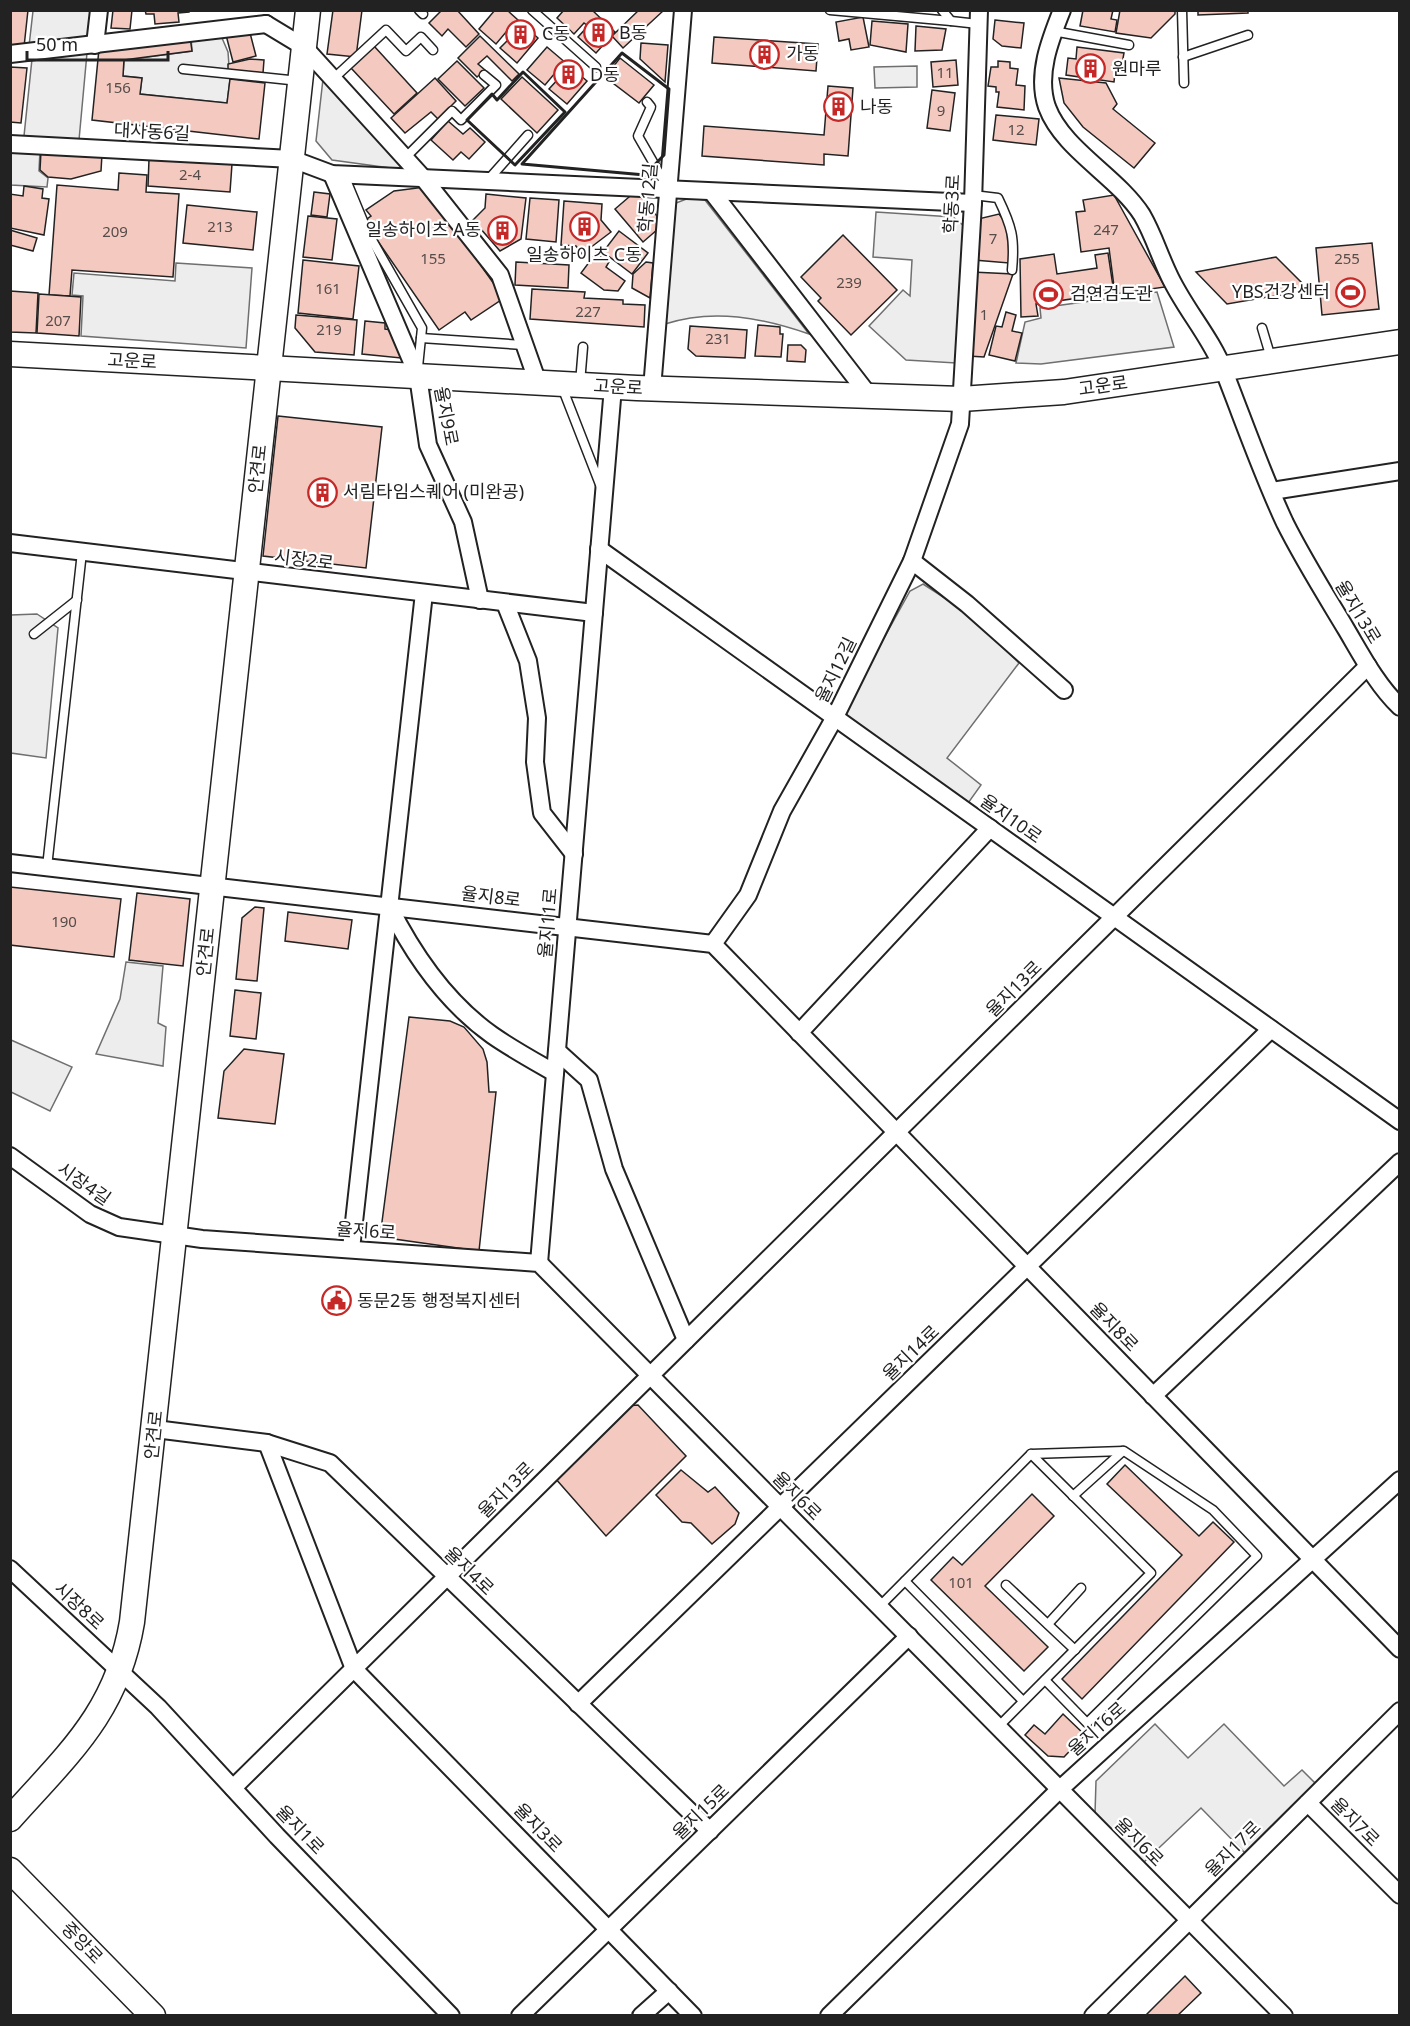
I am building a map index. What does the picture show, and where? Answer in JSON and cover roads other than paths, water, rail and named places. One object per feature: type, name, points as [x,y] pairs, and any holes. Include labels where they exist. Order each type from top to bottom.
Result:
[{"type":"street","points":[[94,45],[99,10]]},
{"type":"street","name":"안견로","points":[[10,1819],[90,1729],[108,1701],[121,1672],[134,1612],[308,10]]},
{"type":"street","points":[[1062,10],[1053,32],[1044,71],[1045,95],[1052,117],[1068,139],[1120,188],[1138,211],[1168,274],[1224,369],[1234,402],[1272,491],[1400,471]]},
{"type":"street","name":"학동12길","points":[[652,389],[679,14]]},
{"type":"street","points":[[10,54],[94,45],[266,17],[304,47],[424,178],[500,275],[522,345],[560,384]]},
{"type":"street","name":"학동3로","points":[[961,399],[973,199],[978,17]]},
{"type":"street","name":"대사동6길","points":[[10,144],[292,159],[338,175],[712,192],[973,199]]},
{"type":"street","name":"율지9로","points":[[338,175],[418,376],[428,446],[463,522],[480,600]]},
{"type":"street","points":[[712,192],[871,398]]},
{"type":"street","name":"고운로","points":[[10,354],[652,389],[871,398],[961,399],[1064,392],[1400,342]]},
{"type":"street","name":"율지11로","points":[[540,1263],[613,387]]},
{"type":"street","name":"율지12길","points":[[713,944],[748,895],[782,811],[835,717],[912,561],[951,456],[960,424],[961,399]]},
{"type":"street","name":"율지13로","points":[[1272,491],[1315,579],[1368,666],[1400,707]]},
{"type":"street","name":"시장2로","points":[[10,543],[594,613]]},
{"type":"street","name":"율지10로","points":[[599,549],[1400,1121]]},
{"type":"street","points":[[912,561],[967,604],[1064,690]]},
{"type":"street","points":[[351,1249],[424,593]]},
{"type":"street","points":[[505,603],[528,661],[537,718],[535,762],[542,813],[574,854]]},
{"type":"street","name":"율지13로","points":[[233,1788],[1368,666]]},
{"type":"street","points":[[800,1033],[990,828]]},
{"type":"street","name":"율지8로","points":[[10,863],[214,884],[713,944],[1400,1649]]},
{"type":"street","points":[[389,905],[406,939],[455,1003],[490,1034],[555,1073]]},
{"type":"street","name":"율지14로","points":[[578,1704],[1271,1029]]},
{"type":"street","points":[[557,1052],[589,1080],[614,1169],[687,1340]]},
{"type":"street","name":"시장4길","points":[[10,1156],[100,1220],[118,1227],[176,1236]]},
{"type":"street","points":[[1153,1396],[1400,1162]]},
{"type":"street","name":"율지6로","points":[[176,1236],[540,1263],[1284,2016]]},
{"type":"street","name":"율지4로","points":[[155,1429],[267,1443],[330,1463],[710,1831]]},
{"type":"street","points":[[267,1443],[354,1669]]},
{"type":"street","name":"율지16로","points":[[829,2016],[1060,1789],[1400,1480]]},
{"type":"street","name":"시장8로","points":[[10,1569],[121,1672]]},
{"type":"street","name":"율지15로","points":[[520,2016],[909,1636]]},
{"type":"street","name":"율지3로","points":[[354,1669],[693,2016]]},
{"type":"street","name":"율지1로","points":[[121,1672],[158,1707],[451,2016]]},
{"type":"street","name":"율지17로","points":[[1094,2016],[1400,1711]]},
{"type":"street","name":"율지7로","points":[[1308,1803],[1400,1895]]},
{"type":"street","name":"중앙로","points":[[10,1870],[153,2016]]},
{"type":"street","points":[[10,1896],[46,1906]]},
{"type":"street","points":[[641,2016],[669,1991]]},
{"type":"lane","points":[[532,10],[596,67]]},
{"type":"lane","points":[[830,10],[951,21],[978,17]]},
{"type":"lane","points":[[942,10],[951,21]]},
{"type":"lane","points":[[1182,10],[1184,83]]},
{"type":"lane","points":[[333,79],[386,30],[406,51],[421,37],[433,50]]},
{"type":"lane","points":[[1053,32],[1130,45]]},
{"type":"lane","points":[[1183,57],[1248,35]]},
{"type":"lane","points":[[183,69],[300,81]]},
{"type":"lane","points":[[405,158],[452,111],[461,120],[496,85],[484,75]]},
{"type":"lane","points":[[647,102],[651,107],[638,136],[668,189]]},
{"type":"lane","points":[[487,181],[528,135]]},
{"type":"lane","points":[[338,175],[422,328],[418,376]]},
{"type":"lane","points":[[973,199],[998,198],[1012,227],[1014,240],[1012,270]]},
{"type":"lane","points":[[1262,328],[1272,362]]},
{"type":"lane","points":[[421,338],[522,345]]},
{"type":"lane","points":[[583,347],[560,384],[604,495]]},
{"type":"lane","points":[[47,867],[82,552]]},
{"type":"lane","points":[[34,633],[76,600]]},
{"type":"lane","points":[[1073,1496],[1124,1451]]},
{"type":"lane","points":[[879,1607],[1030,1454],[1124,1451],[1214,1510],[1257,1556],[1087,1724],[1045,1680]]},
{"type":"lane","points":[[998,1727],[1151,1573],[1030,1454]]},
{"type":"lane","points":[[905,1581],[1023,1701]]},
{"type":"lane","points":[[1006,1585],[1075,1650]]},
{"type":"lane","points":[[1048,1624],[1081,1588]]},
{"type":"place","name":"B동","points":[[598,33]]},
{"type":"place","name":"C동","points":[[521,34]]},
{"type":"place","name":"가동","points":[[765,54]]},
{"type":"place","name":"원마루","points":[[1091,69]]},
{"type":"place","name":"D동","points":[[569,75]]},
{"type":"place","name":"나동","points":[[839,107]]},
{"type":"place","name":"일송하이츠 C동","points":[[584,226]]},
{"type":"place","name":"일송하이츠 A동","points":[[502,230]]},
{"type":"place","name":"YBS건강센터","points":[[1351,292]]},
{"type":"place","name":"검연검도관","points":[[1049,294]]},
{"type":"place","name":"서림타임스퀘어 (미완공)","points":[[322,492]]},
{"type":"place","name":"동문2동 행정복지센터","points":[[336,1301]]}]
